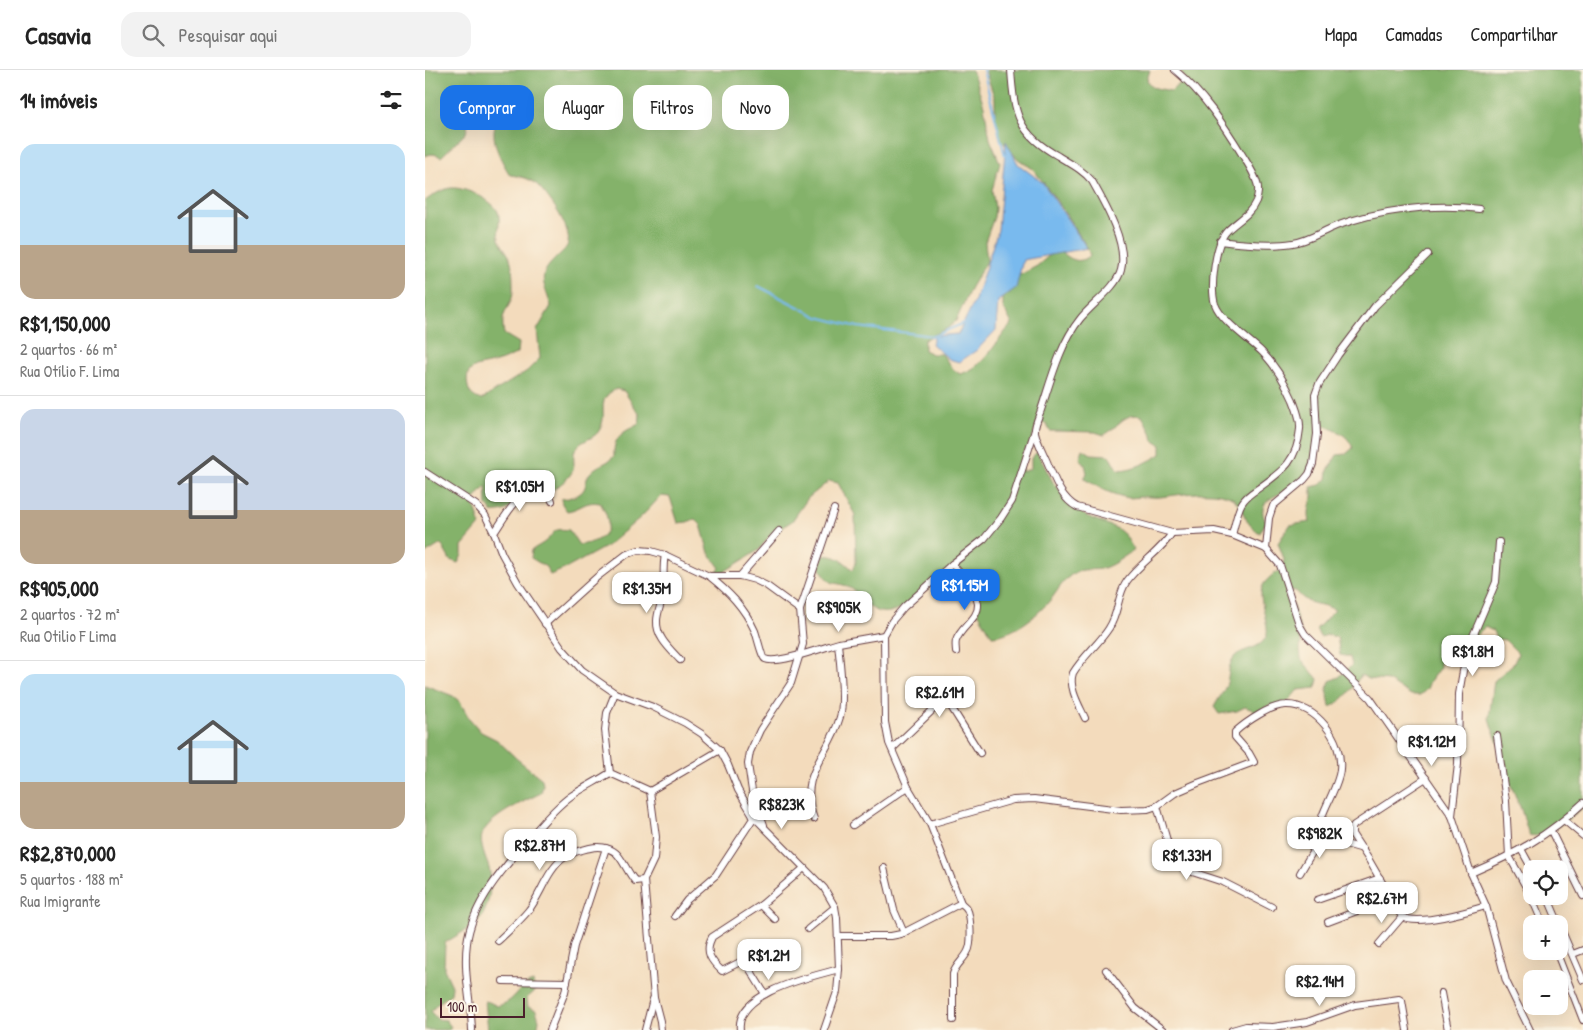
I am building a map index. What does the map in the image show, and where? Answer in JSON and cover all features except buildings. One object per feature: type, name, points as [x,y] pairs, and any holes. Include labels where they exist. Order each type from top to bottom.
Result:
[{"type":"street","points":[[953,1020],[953,974],[955,968],[969,949],[971,934],[969,914],[961,903],[930,824],[907,787],[891,749],[885,722],[884,635],[892,620],[904,607],[952,564],[984,539],[1012,501],[1053,375],[1068,337],[1079,320],[1116,281],[1121,272],[1123,260],[1118,235],[1092,182],[1077,167],[1041,146],[1029,135],[1020,121],[1012,90],[1011,70]]},
{"type":"street","points":[[1175,70],[1212,110],[1237,146],[1257,183],[1256,202],[1247,214],[1220,241],[1216,259],[1213,294],[1216,305],[1221,314],[1263,353],[1279,372],[1297,410],[1301,426],[1294,454],[1288,466],[1248,495],[1241,504],[1232,535]]},
{"type":"street","points":[[1220,241],[1263,244],[1293,243],[1335,227],[1373,216],[1433,206],[1479,209]]},
{"type":"street","points":[[1265,549],[1269,518],[1273,506],[1304,480],[1313,464],[1317,434],[1315,395],[1319,384],[1375,306],[1428,254]]},
{"type":"street","points":[[1035,430],[1055,480],[1064,497],[1070,503],[1100,514],[1172,533],[1214,531],[1232,535],[1265,549],[1280,565],[1299,624],[1305,634],[1364,690],[1452,816],[1471,873],[1486,906],[1506,981],[1530,1030]]},
{"type":"street","points":[[425,472],[476,505],[485,515],[506,561],[545,624],[562,648],[582,670],[615,693],[653,707],[685,723],[702,734],[720,750],[738,790],[754,817],[765,826],[824,888],[835,907],[839,969],[837,992],[824,1030]]},
{"type":"street","points":[[494,533],[513,504],[524,494],[539,488],[549,493],[552,501]]},
{"type":"street","points":[[765,826],[752,791],[748,764],[750,752],[760,730],[791,683],[803,644],[800,610],[834,509]]},
{"type":"street","points":[[740,576],[779,530]]},
{"type":"street","points":[[1085,718],[1073,690],[1071,679],[1073,673],[1109,628],[1114,619],[1119,596],[1126,582],[1141,564],[1167,541],[1172,533]]},
{"type":"street","points":[[1452,816],[1458,764],[1461,679],[1473,636],[1496,582],[1499,542]]},
{"type":"street","points":[[545,624],[597,577],[627,554],[639,550],[665,555],[709,576],[724,588],[748,615],[760,644],[763,658],[773,660],[800,655],[838,644],[884,635]]},
{"type":"street","points":[[665,555],[662,569],[663,596],[656,620],[658,632],[680,660]]},
{"type":"street","points":[[952,564],[965,579],[978,604],[973,617],[956,639],[956,652]]},
{"type":"street","points":[[709,576],[740,576],[755,580],[767,586],[800,610]]},
{"type":"street","points":[[814,819],[809,806],[810,783],[840,717],[841,682],[838,644]]},
{"type":"street","points":[[610,773],[605,730],[607,713],[615,693]]},
{"type":"street","points":[[891,749],[940,703],[946,701],[980,753]]},
{"type":"street","points":[[930,824],[1013,800],[1034,799],[1121,810],[1148,809],[1157,806],[1183,790],[1254,762],[1235,737],[1235,732],[1256,717],[1275,707],[1286,705],[1309,711],[1329,731],[1339,749],[1341,769],[1335,790],[1320,821],[1319,828],[1323,834],[1335,841],[1363,849]]},
{"type":"street","points":[[1497,736],[1506,801],[1509,856],[1539,915]]},
{"type":"street","points":[[650,791],[720,750]]},
{"type":"street","points":[[610,773],[650,791]]},
{"type":"street","points":[[472,1030],[465,959],[467,940],[486,894],[509,861],[543,823],[570,797],[610,773]]},
{"type":"street","points":[[1427,778],[1354,825],[1351,830],[1401,917],[1406,920],[1454,916],[1486,906]]},
{"type":"street","points":[[853,825],[907,787]]},
{"type":"street","points":[[650,791],[656,838],[655,859],[644,880],[653,998],[661,1030]]},
{"type":"street","points":[[1471,873],[1509,856],[1551,831],[1565,821],[1583,803]]},
{"type":"street","points":[[1157,806],[1171,854],[1176,863],[1186,870],[1223,882],[1271,907]]},
{"type":"street","points":[[675,916],[687,900],[716,875],[754,817]]},
{"type":"street","points":[[1565,821],[1583,836]]},
{"type":"street","points":[[1551,831],[1583,896]]},
{"type":"street","points":[[1299,874],[1323,834]]},
{"type":"street","points":[[498,941],[529,911],[555,868],[565,857],[594,847],[606,848],[617,854],[635,881],[644,880]]},
{"type":"street","points":[[550,1030],[565,992],[573,946],[606,848]]},
{"type":"street","points":[[1521,849],[1527,860]]},
{"type":"street","points":[[765,994],[744,960],[722,971],[710,960],[709,944],[712,937],[761,905],[804,868]]},
{"type":"street","points":[[884,868],[893,910],[904,933]]},
{"type":"street","points":[[1317,900],[1380,878]]},
{"type":"street","points":[[1328,922],[1391,898]]},
{"type":"street","points":[[838,936],[891,936],[904,933],[961,903]]},
{"type":"street","points":[[761,905],[775,919]]},
{"type":"street","points":[[1551,905],[1583,980]]},
{"type":"street","points":[[808,928],[835,907]]},
{"type":"street","points":[[1379,944],[1401,917]]},
{"type":"street","points":[[1573,954],[1583,950]]},
{"type":"street","points":[[1560,960],[1583,1020]]},
{"type":"street","points":[[741,1030],[740,1024],[743,1013],[750,1004],[765,994],[839,969]]},
{"type":"street","points":[[1105,970],[1135,1008],[1163,1030]]},
{"type":"street","points":[[503,981],[567,982]]},
{"type":"street","points":[[1441,993],[1448,1030]]},
{"type":"street","points":[[645,1030],[653,998]]},
{"type":"street","points":[[1231,1030],[1246,1026],[1273,1027],[1307,1022],[1355,1005],[1395,1000],[1402,1001],[1407,1030]]},
{"type":"green space","points":[[425,70],[972,70],[984,106],[990,139],[1000,163],[992,190],[995,208],[994,217],[985,242],[987,261],[971,287],[956,321],[948,328],[924,340],[924,350],[932,354],[942,354],[953,369],[960,374],[977,366],[1012,324],[1003,307],[1003,298],[1011,292],[1018,276],[1037,266],[1059,250],[1074,260],[1085,259],[1090,256],[1087,247],[1044,183],[1033,169],[1018,159],[1000,139],[995,117],[995,99],[985,70],[1150,70],[1147,80],[1152,87],[1171,91],[1185,79],[1180,70],[1583,70],[1583,808],[1550,831],[1536,836],[1529,835],[1489,718],[1494,681],[1514,663],[1518,653],[1505,640],[1496,639],[1493,631],[1485,627],[1457,661],[1443,650],[1440,658],[1440,667],[1427,689],[1420,695],[1411,695],[1388,681],[1369,679],[1361,675],[1344,698],[1330,707],[1327,689],[1330,681],[1339,677],[1352,665],[1350,657],[1340,655],[1337,637],[1328,635],[1320,637],[1316,629],[1335,610],[1310,602],[1296,591],[1288,590],[1301,632],[1301,659],[1318,679],[1316,688],[1298,690],[1283,705],[1269,705],[1256,714],[1253,710],[1245,707],[1237,711],[1219,714],[1214,707],[1226,686],[1234,657],[1260,644],[1266,637],[1267,627],[1261,590],[1267,580],[1283,568],[1284,559],[1278,543],[1290,525],[1310,522],[1311,487],[1320,485],[1327,479],[1328,470],[1337,455],[1346,454],[1353,448],[1345,436],[1325,426],[1318,432],[1309,476],[1266,502],[1263,516],[1266,522],[1260,533],[1246,519],[1236,501],[1225,495],[1196,493],[1129,498],[1107,492],[1084,479],[1087,473],[1085,465],[1080,458],[1083,449],[1091,454],[1109,455],[1119,470],[1141,465],[1161,454],[1161,445],[1153,440],[1151,432],[1142,416],[1136,415],[1126,418],[1104,435],[1095,432],[1050,431],[1046,423],[1037,423],[1032,439],[1023,454],[1021,466],[1023,472],[1031,468],[1031,458],[1037,452],[1054,484],[1084,515],[1118,529],[1125,535],[1134,550],[1104,568],[1084,570],[1071,575],[1033,617],[1017,628],[1000,635],[992,636],[978,612],[977,602],[968,587],[954,576],[945,575],[903,607],[884,612],[872,608],[852,589],[829,581],[818,563],[823,556],[839,559],[853,570],[856,562],[855,515],[838,483],[829,481],[808,498],[792,521],[770,535],[759,550],[722,573],[717,572],[720,568],[709,553],[701,525],[695,519],[678,523],[670,497],[661,496],[642,516],[607,546],[550,575],[546,567],[531,558],[532,550],[555,531],[560,529],[569,530],[579,545],[596,540],[606,532],[608,526],[607,519],[600,503],[590,503],[567,511],[561,499],[581,493],[591,472],[614,456],[617,439],[639,424],[640,415],[624,391],[616,389],[605,398],[602,423],[598,432],[576,448],[573,470],[565,480],[547,494],[529,490],[513,506],[498,512],[492,512],[487,505],[486,486],[474,500],[480,525],[462,546],[462,555],[458,563],[450,560],[441,544],[425,554],[425,201],[445,189],[458,188],[485,199],[498,212],[499,239],[510,259],[513,277],[512,297],[503,319],[504,334],[519,343],[518,353],[474,368],[468,374],[467,380],[470,392],[474,397],[481,400],[527,371],[540,358],[537,330],[551,306],[544,283],[544,273],[566,248],[568,237],[562,220],[552,202],[540,188],[529,180],[510,175],[499,154],[494,137],[495,130],[534,130],[534,85],[440,85],[440,130],[467,130],[466,133],[441,157],[433,154],[425,156]]},
{"type":"green space","points":[[425,685],[453,696],[460,702],[469,718],[481,732],[497,740],[542,779],[543,785],[541,793],[499,816],[491,822],[482,835],[482,847],[491,879],[487,906],[479,920],[445,943],[444,969],[452,986],[451,994],[436,1005],[431,1012],[437,1019],[446,1020],[451,1027],[448,1030],[425,1030]]},
{"type":"green space","points":[[533,982],[535,991],[527,998],[528,1007],[536,1010],[539,1020],[537,1030],[488,1030],[485,1001],[497,1006],[504,1004],[513,998],[523,987]]},
{"type":"water","points":[[1006,141],[1018,164],[1043,183],[1087,248],[1023,260],[1016,288],[998,301],[996,330],[977,350],[959,362],[949,359],[932,344],[934,336],[958,334],[975,300],[998,230]]},
{"type":"waterway","points":[[983,70],[1005,156]]},
{"type":"waterway","points":[[758,286],[818,317],[858,327],[934,336],[964,323]]}]
